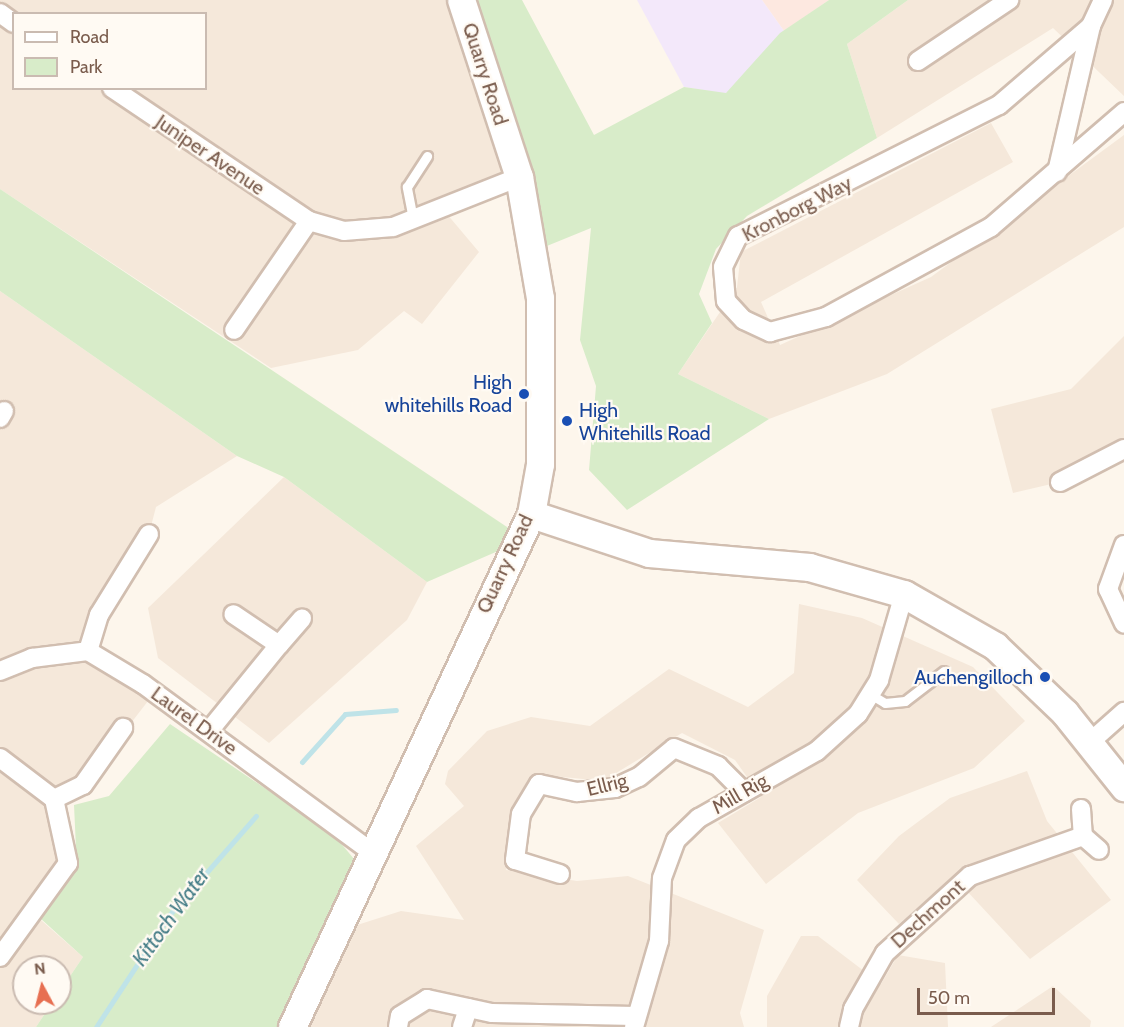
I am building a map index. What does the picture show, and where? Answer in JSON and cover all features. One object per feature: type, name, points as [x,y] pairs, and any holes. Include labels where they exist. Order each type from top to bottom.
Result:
[{"type":"street","name":"Quarry Road","points":[[292,1027],[370,850],[531,514],[540,464],[542,367],[540,298],[519,177],[461,0]]},
{"type":"street","points":[[918,61],[1009,0]]},
{"type":"street","name":"Kronborg Way","points":[[1103,0],[1091,26],[999,105],[738,236],[723,267],[726,302],[762,330],[795,330],[926,266],[991,227],[1124,112]]},
{"type":"street","points":[[1057,172],[1091,26]]},
{"type":"street","name":"Juniper Avenue","points":[[115,90],[309,221],[344,231],[393,227],[519,177]]},
{"type":"street","points":[[234,330],[309,221]]},
{"type":"street","points":[[1060,482],[1124,449]]},
{"type":"street","points":[[531,514],[649,553],[809,567],[904,594],[995,646],[1089,743],[1124,787]]},
{"type":"street","points":[[0,671],[32,658],[88,651],[99,615],[149,534]]},
{"type":"street","points":[[1124,545],[1108,589],[1124,623]]},
{"type":"street","name":"Mill Rig","points":[[634,1022],[658,941],[662,878],[676,840],[699,818],[817,751],[858,714],[870,694],[904,594]]},
{"type":"street","points":[[233,614],[279,645]]},
{"type":"street","points":[[209,730],[302,619]]},
{"type":"street","name":"Laurel Drive","points":[[88,651],[209,730],[370,850]]},
{"type":"street","points":[[1089,743],[1124,712]]},
{"type":"street","points":[[54,799],[83,784],[123,728]]},
{"type":"street","name":"Ellrig","points":[[560,874],[515,860],[521,814],[539,784],[577,792],[615,788],[639,777],[674,748],[718,766],[744,792]]},
{"type":"street","points":[[0,758],[54,799],[68,863],[0,957]]},
{"type":"street","points":[[1081,810],[1083,836],[1099,850]]},
{"type":"street","name":"Dechmont","points":[[849,1027],[853,1009],[885,953],[970,876],[1083,836]]},
{"type":"street","points":[[398,1027],[400,1016],[427,999],[468,1008],[634,1022]]},
{"type":"street","points":[[462,1027],[468,1008]]},
{"type":"lane","points":[[413,219],[407,187],[427,156]]},
{"type":"lane","points":[[870,694],[885,703],[905,701],[944,671]]},
{"type":"shaded area","points":[[0,0],[461,0],[519,177],[441,207],[479,252],[422,324],[404,311],[358,350],[271,368],[0,189]]},
{"type":"shaded area","points":[[637,0],[762,0],[784,31],[726,94],[684,87]]},
{"type":"shaded area","points":[[762,0],[829,0],[784,31]]},
{"type":"shaded area","points":[[908,0],[1124,0],[1124,96],[1053,28],[877,138],[847,44]]},
{"type":"shaded area","points":[[991,123],[1013,162],[761,302],[780,345],[931,277],[1124,135],[1124,227],[887,374],[769,419],[678,374],[737,287],[741,252]]},
{"type":"shaded area","points":[[0,291],[237,456],[156,507],[149,534],[88,651],[155,692],[83,785],[54,799],[68,863],[34,914],[83,957],[72,973],[72,955],[12,955],[12,1015],[44,1015],[36,1027],[0,1027]]},
{"type":"shaded area","points":[[1124,336],[1124,449],[1060,482],[1013,493],[991,409],[1071,389]]},
{"type":"shaded area","points":[[284,477],[427,582],[407,620],[269,743],[158,658],[148,608]]},
{"type":"shaded area","points":[[799,604],[862,618],[973,667],[1025,721],[974,768],[858,813],[766,884],[718,823],[761,797],[735,760],[682,733],[603,781],[533,774],[506,870],[577,881],[628,876],[764,930],[740,1013],[744,1027],[310,1027],[354,926],[401,911],[464,920],[416,846],[464,806],[445,784],[448,771],[487,731],[531,717],[590,726],[669,669],[748,707],[794,673]]},
{"type":"shaded area","points":[[1027,771],[1047,821],[1111,900],[1030,959],[953,876],[899,924],[857,880],[899,836],[950,798]]},
{"type":"shaded area","points":[[801,936],[818,936],[881,984],[898,955],[945,963],[948,1027],[767,1027],[767,996]]},
{"type":"shaded area","points":[[1053,986],[1091,1021],[1090,1027],[991,1027]]},
{"type":"green space","points":[[475,0],[522,0],[594,135],[684,87],[726,93],[780,33],[829,0],[908,0],[847,44],[877,138],[747,216],[716,249],[699,294],[712,323],[678,374],[769,419],[627,510],[589,470],[596,386],[580,340],[591,228],[542,248],[528,160]]},
{"type":"green space","points":[[0,189],[519,535],[498,551],[427,582],[284,477],[237,456],[0,291]]},
{"type":"green space","points":[[170,724],[334,835],[354,859],[350,875],[280,1027],[36,1027],[44,1015],[72,1015],[72,973],[83,957],[40,918],[77,870],[74,805],[109,796]]},
{"type":"waterway","name":"Kittoch Water","points":[[302,762],[345,714],[396,710]]},
{"type":"waterway","name":"Kittoch Water","points":[[96,1027],[171,913],[256,816]]},
{"type":"place","name":"High whitehills Road","points":[[524,394]]},
{"type":"place","name":"High Whitehills Road","points":[[567,421]]},
{"type":"place","name":"Auchengilloch","points":[[1045,677]]}]
